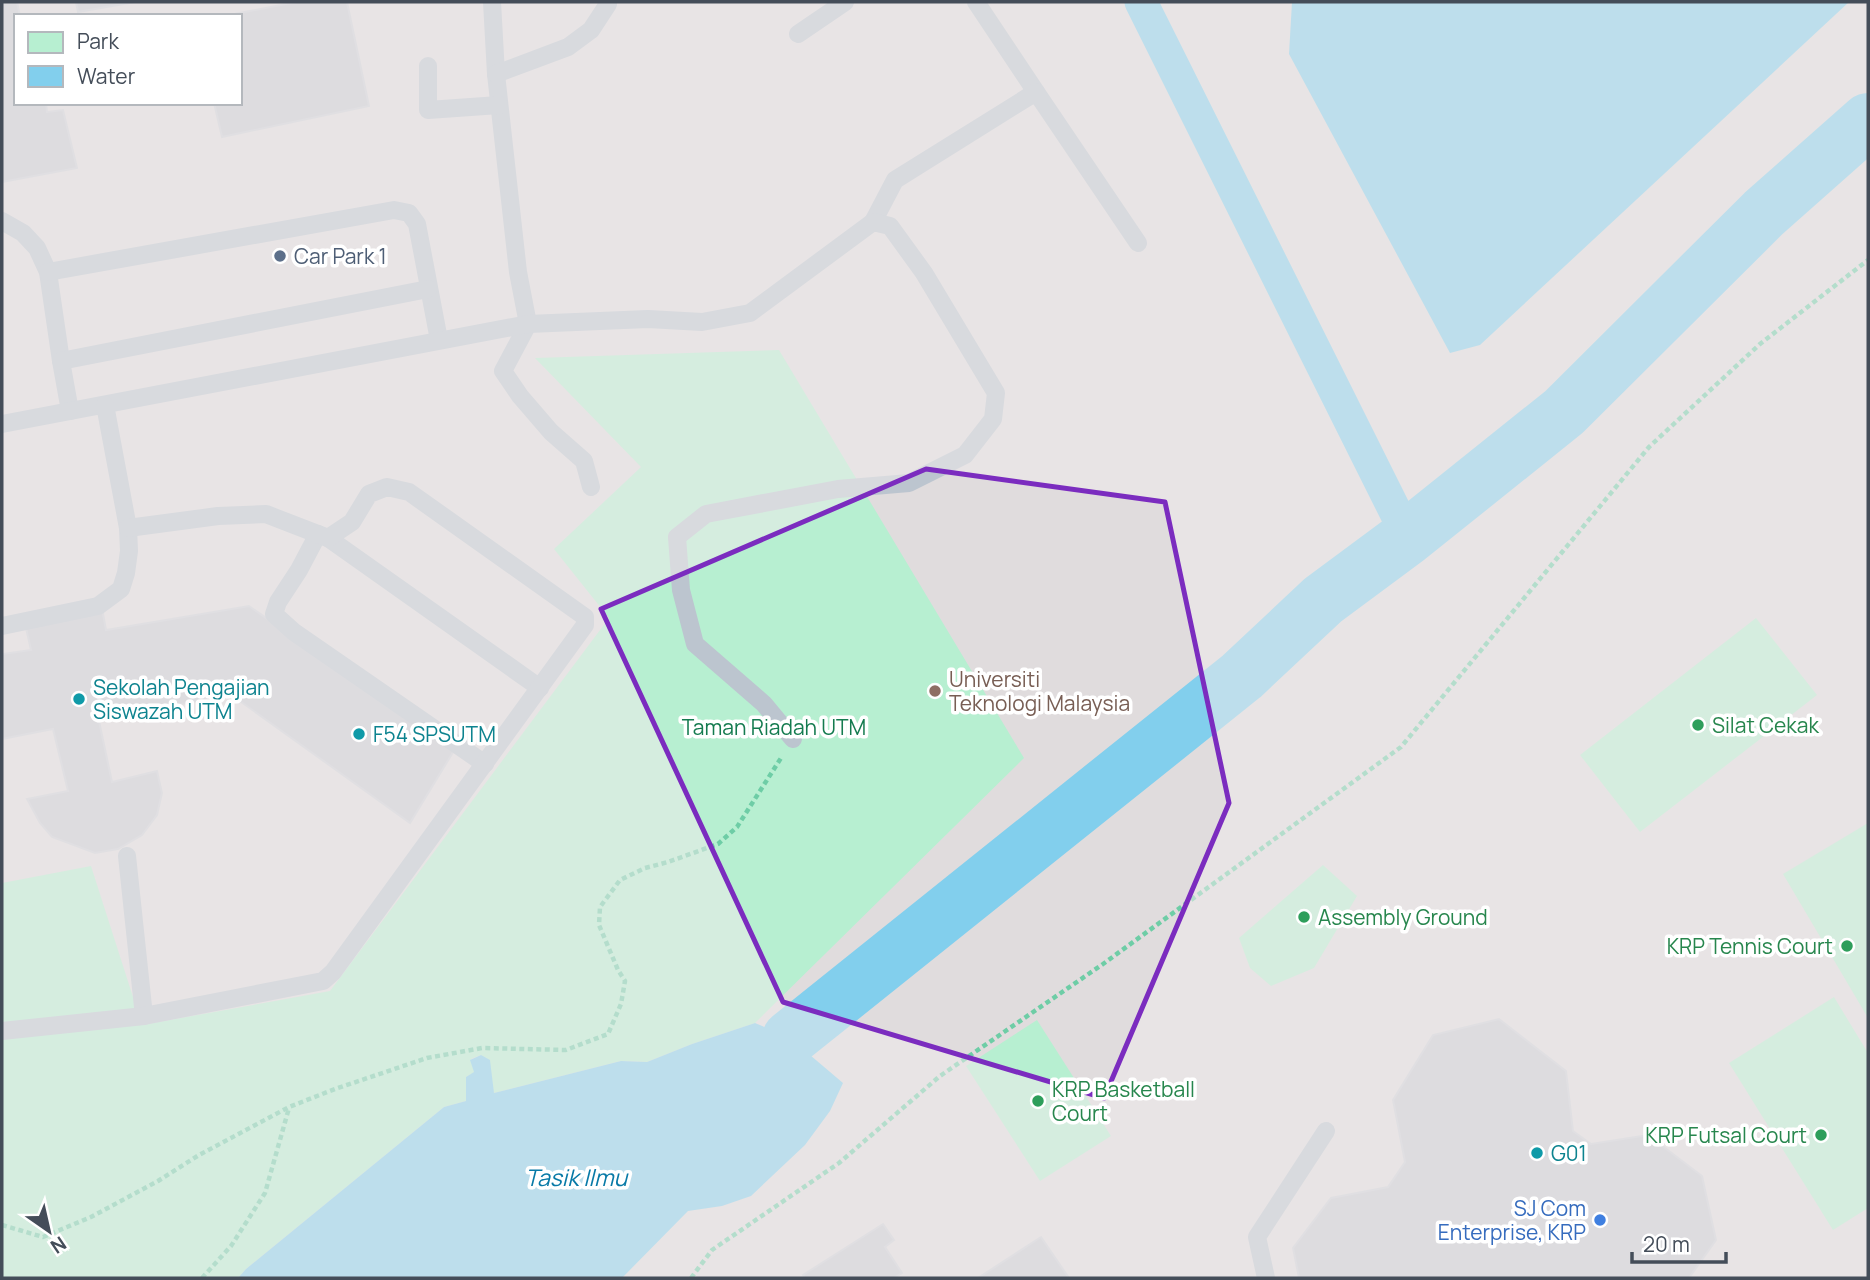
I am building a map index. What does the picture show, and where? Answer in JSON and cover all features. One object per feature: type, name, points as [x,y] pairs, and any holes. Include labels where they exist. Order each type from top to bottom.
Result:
[{"type":"lane","points":[[492,2],[499,105],[528,324],[503,371],[551,432],[584,461],[591,487]]},
{"type":"lane","points":[[496,74],[568,47],[591,30],[607,2]]},
{"type":"lane","points":[[798,34],[845,2]]},
{"type":"lane","points":[[976,2],[1138,243]]},
{"type":"lane","points":[[428,66],[428,110],[499,105]]},
{"type":"lane","points":[[2,424],[528,324],[648,319],[702,322],[750,313],[873,222],[895,180],[1036,92]]},
{"type":"lane","points":[[48,272],[394,210],[409,213],[417,224],[439,340]]},
{"type":"lane","points":[[2,222],[23,233],[37,248],[48,272],[70,411]]},
{"type":"lane","points":[[793,739],[764,704],[695,644],[681,590],[677,537],[706,514],[838,489],[909,483],[965,455],[993,419],[996,393],[924,273],[890,226],[873,222]]},
{"type":"lane","points":[[61,361],[428,289]]},
{"type":"lane","points":[[2,626],[98,606],[121,589],[127,573],[128,528],[105,405]]},
{"type":"lane","points":[[2,1031],[144,1016],[323,981],[333,972],[485,764],[585,625],[584,617],[409,492],[387,487],[369,494],[352,522],[323,536],[278,602],[274,614],[294,632],[485,764]]},
{"type":"lane","points":[[128,528],[218,516],[266,514],[323,536],[540,688]]},
{"type":"lane","points":[[127,856],[144,1016]]},
{"type":"lane","points":[[1266,1278],[1257,1237],[1326,1130]]},
{"type":"path","points":[[691,1278],[712,1250],[839,1163],[940,1076],[1103,964],[1402,747],[1648,447],[1760,344],[1868,260]]},
{"type":"path","points":[[2,1225],[43,1237],[91,1217],[158,1181],[198,1155],[289,1107],[427,1058],[482,1048],[566,1050],[608,1034],[621,1004],[625,981],[599,925],[600,907],[621,880],[645,868],[718,844],[737,827],[793,739]]},
{"type":"path","points":[[202,1278],[231,1246],[265,1193],[289,1107]]},
{"type":"highlighted area","points":[[926,469],[1165,502],[1229,803],[1104,1098],[783,1002],[601,609]]},
{"type":"shaded area","name":"Universiti Teknologi Malaysia","points":[[2,2],[1868,2],[1868,1278],[2,1278]]},
{"type":"green space","name":"Taman Riadah UTM","points":[[779,350],[1024,758],[755,1023],[647,1062],[621,1061],[494,1093],[481,1055],[471,1059],[475,1072],[466,1077],[466,1101],[444,1107],[238,1278],[2,1278],[2,883],[91,866],[142,1025],[330,991],[609,618],[554,549],[641,467],[535,358]]},
{"type":"green space","name":"Silat Cekak","points":[[1756,618],[1817,695],[1640,832],[1580,755]]},
{"type":"green space","name":"KRP Tennis Court","points":[[1868,823],[1868,1018],[1783,874]]},
{"type":"green space","name":"Assembly Ground","points":[[1323,865],[1357,896],[1314,968],[1271,986],[1250,968],[1239,938]]},
{"type":"green space","name":"KRP Futsal Court","points":[[1834,997],[1868,1053],[1868,1208],[1833,1230],[1729,1063]]},
{"type":"green space","name":"KRP Basketball Court","points":[[1037,1020],[1111,1136],[1040,1181],[966,1066]]},
{"type":"water","points":[[1292,2],[1849,2],[1480,345],[1450,353],[1289,54]]},
{"type":"water","name":"Tasik Ilmu","points":[[755,1023],[790,1038],[843,1083],[830,1111],[805,1145],[751,1196],[722,1206],[688,1211],[622,1278],[238,1278],[444,1107],[466,1101],[466,1077],[474,1072],[470,1060],[481,1055],[490,1060],[494,1093],[621,1061],[647,1062]]},
{"type":"building","points":[[2,2],[17,2],[20,14],[14,14],[14,105],[46,105],[47,112],[63,110],[77,168],[2,182]]},
{"type":"building","points":[[76,2],[135,2],[78,12]]},
{"type":"building","points":[[296,2],[347,2],[369,106],[222,137],[214,105],[242,105],[242,14],[234,14]]},
{"type":"building","name":"F54 SPSUTM","points":[[249,606],[455,749],[410,823],[230,694],[99,721],[112,782],[157,771],[162,793],[157,815],[142,835],[118,849],[95,853],[52,837],[40,823],[27,799],[68,791],[53,729],[2,739],[2,654],[31,650],[26,628],[102,608],[106,630]]},
{"type":"building","name":"G01","points":[[1499,1019],[1566,1071],[1573,1131],[1591,1144],[1648,1135],[1702,1176],[1716,1240],[1689,1278],[1299,1278],[1293,1248],[1331,1198],[1388,1187],[1405,1162],[1393,1100],[1433,1035]]},
{"type":"building","points":[[883,1224],[894,1240],[885,1247],[902,1273],[894,1278],[805,1278],[803,1275]]},
{"type":"building","points":[[1041,1237],[1069,1278],[978,1278]]},
{"type":"waterway","points":[[1141,2],[1408,537]]},
{"type":"waterway","points":[[790,1038],[1242,676],[1323,600],[1408,537],[1564,412],[1764,213],[1868,121]]},
{"type":"place","name":"Car Park 1","points":[[280,256]]},
{"type":"place","name":"Universiti Teknologi Malaysia","points":[[935,691]]},
{"type":"place","name":"Sekolah Pengajian Siswazah UTM","points":[[79,699]]},
{"type":"place","name":"Silat Cekak","points":[[1698,725]]},
{"type":"place","name":"F54 SPSUTM","points":[[359,734]]},
{"type":"place","name":"Assembly Ground","points":[[1304,917]]},
{"type":"place","name":"KRP Tennis Court","points":[[1847,946]]},
{"type":"place","name":"KRP Basketball Court","points":[[1038,1101]]},
{"type":"place","name":"KRP Futsal Court","points":[[1821,1135]]},
{"type":"place","name":"G01","points":[[1537,1153]]},
{"type":"place","name":"SJ Com Enterprise, KRP","points":[[1600,1220]]}]
